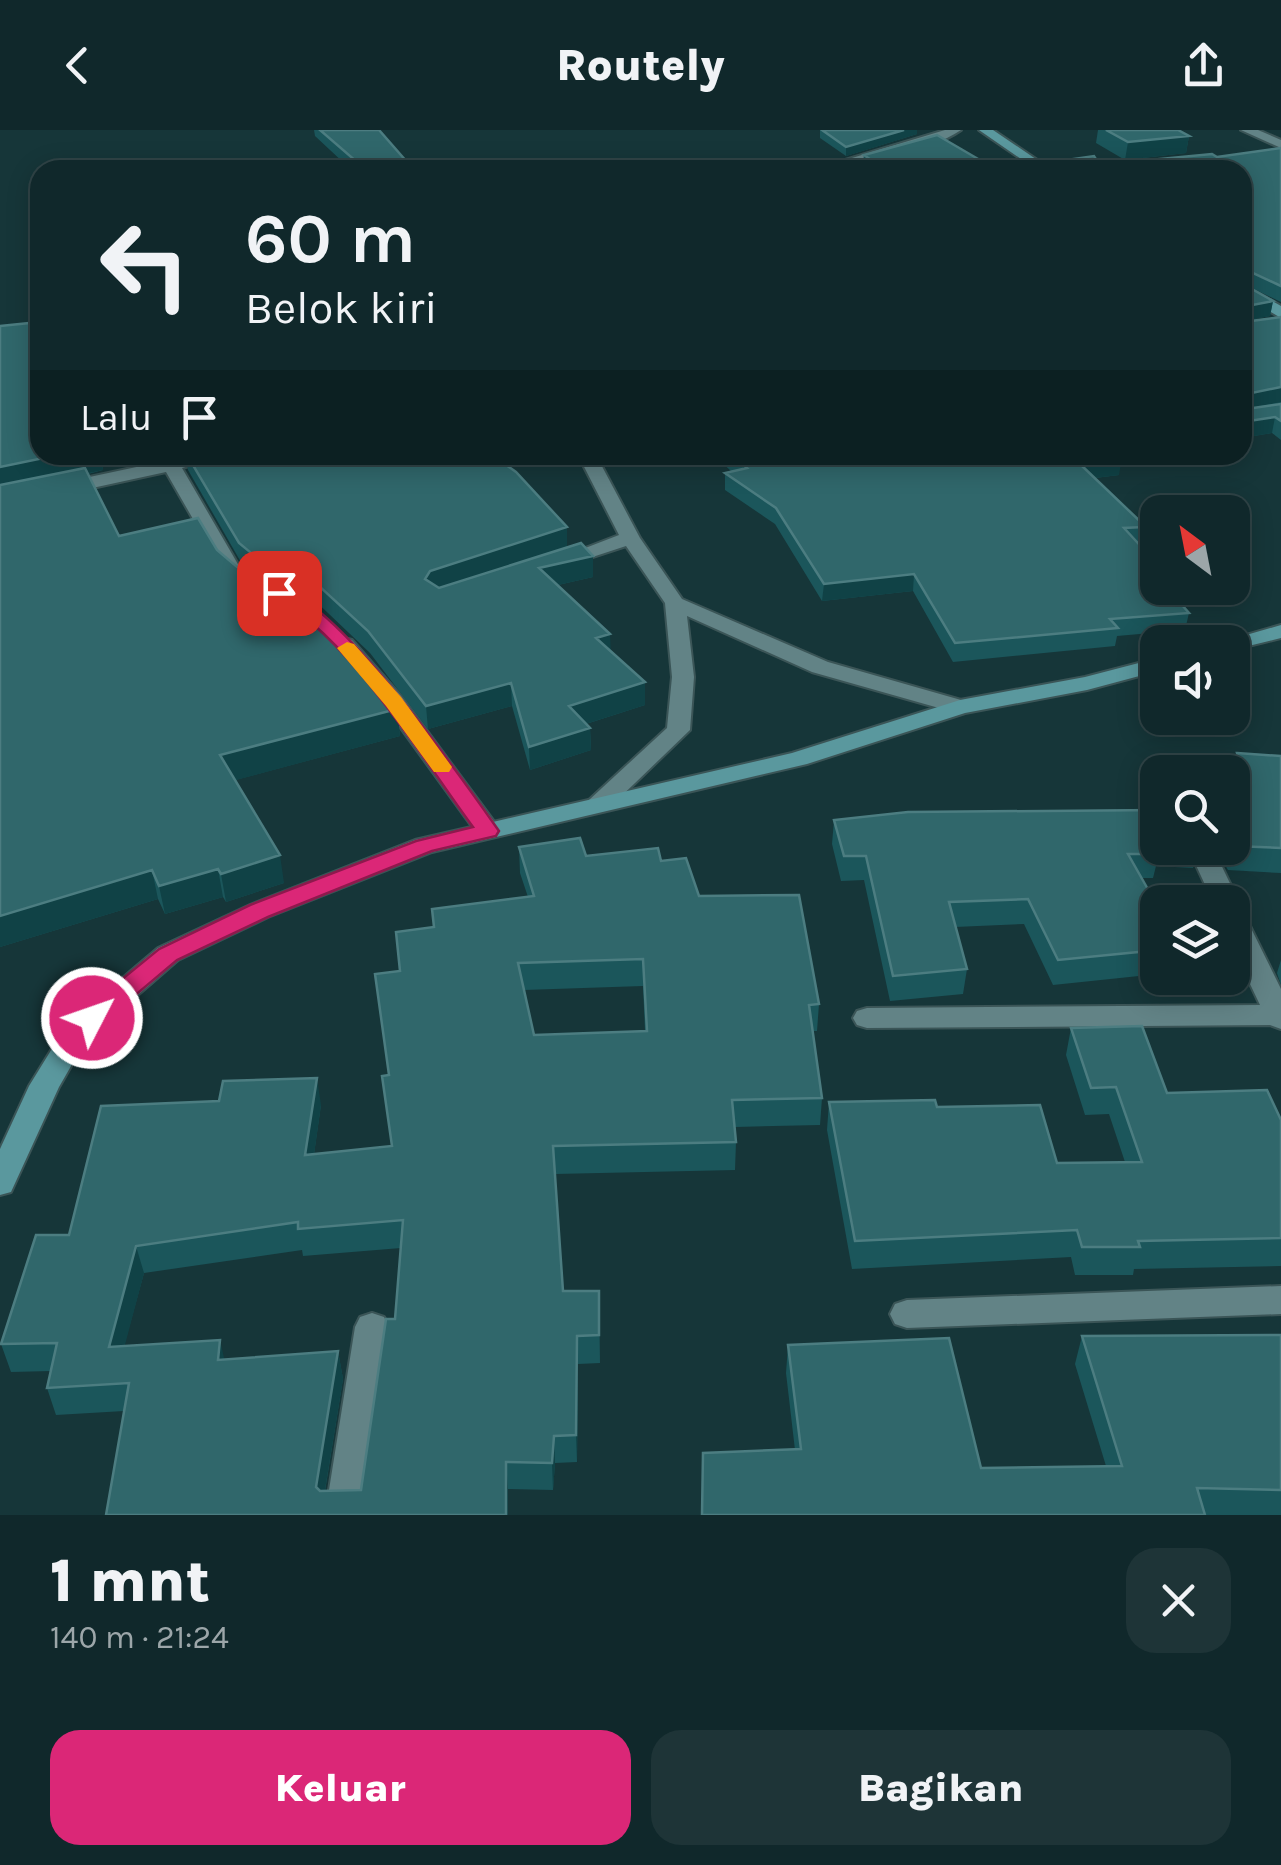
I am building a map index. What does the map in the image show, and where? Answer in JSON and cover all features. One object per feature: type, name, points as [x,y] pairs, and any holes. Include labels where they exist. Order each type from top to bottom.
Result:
[{"type":"main road","points":[[985,130],[1031,160]]},
{"type":"main road","points":[[1252,294],[1281,312]]},
{"type":"main road","points":[[1250,639],[1281,631]]},
{"type":"main road","points":[[0,1183],[44,1086],[76,1033],[168,954],[259,911],[424,846],[799,759],[960,706],[1086,684],[1140,669]]},
{"type":"street","points":[[857,160],[924,143],[955,130]]},
{"type":"street","points":[[1247,130],[1281,148]]},
{"type":"street","points":[[1263,153],[1281,148]]},
{"type":"street","points":[[1262,326],[1281,323]]},
{"type":"street","points":[[0,502],[175,465]]},
{"type":"street","points":[[591,465],[630,538],[675,603],[683,676],[678,730],[598,805]]},
{"type":"street","points":[[171,466],[230,569],[247,584],[268,591]]},
{"type":"street","points":[[546,566],[630,538]]},
{"type":"street","points":[[675,603],[820,666],[960,706]]},
{"type":"street","points":[[323,624],[393,701],[488,831]]},
{"type":"street","points":[[867,1018],[1280,1017],[1250,954]]},
{"type":"street","points":[[907,1314],[1281,1300]]},
{"type":"street","points":[[344,1515],[372,1326]]},
{"type":"building","points":[[320,130],[379,130],[405,160],[355,160]]},
{"type":"building","points":[[822,130],[904,130],[846,147]]},
{"type":"building","points":[[1106,130],[1178,130],[1189,136],[1128,142]]},
{"type":"building","points":[[937,135],[980,160],[871,160],[864,155]]},
{"type":"building","points":[[1281,148],[1281,286],[1252,273],[1252,160],[1149,160],[1212,154],[1217,157]]},
{"type":"building","points":[[1252,289],[1273,301],[1252,305]]},
{"type":"building","points":[[1281,317],[1281,387],[1252,393],[1252,321]]},
{"type":"building","points":[[30,323],[30,461],[0,467],[0,326]]},
{"type":"building","points":[[1281,404],[1281,421],[1275,417],[1252,420],[1252,408]]},
{"type":"building","points":[[193,465],[506,465],[567,527],[430,571],[425,579],[439,588],[581,543],[593,556],[539,568],[610,634],[596,638],[645,682],[569,706],[590,728],[529,747],[511,683],[426,706],[368,631],[305,573],[256,557],[239,543]]},
{"type":"building","points":[[744,465],[1081,465],[1140,521],[1140,527],[1124,528],[1140,545],[1140,605],[1182,605],[1189,613],[1110,619],[1118,628],[955,643],[914,574],[824,584],[776,508],[725,473],[747,468]]},
{"type":"building","points":[[85,468],[119,536],[198,518],[217,550],[237,567],[286,583],[345,641],[397,709],[220,755],[280,855],[221,874],[218,869],[159,886],[152,870],[0,916],[0,485]]},
{"type":"building","points":[[1237,753],[1281,756],[1281,848],[1250,847],[1250,755]]},
{"type":"building","points":[[1140,810],[1140,854],[1128,854],[1146,885],[1140,885],[1140,952],[1058,960],[1028,899],[949,902],[967,969],[893,976],[866,856],[844,856],[834,820],[908,812]]},
{"type":"building","points":[[580,838],[586,856],[658,848],[661,861],[686,858],[699,896],[799,895],[819,1004],[809,1005],[822,1098],[732,1100],[736,1142],[553,1146],[563,1291],[599,1291],[599,1335],[577,1336],[576,1435],[554,1436],[552,1463],[506,1462],[506,1515],[106,1515],[129,1383],[47,1388],[57,1343],[1,1344],[36,1235],[69,1235],[101,1106],[219,1101],[223,1081],[317,1078],[305,1155],[392,1146],[382,1076],[389,1075],[375,974],[400,971],[396,932],[434,927],[432,909],[534,896],[519,847]],"holes":[[[643,959],[647,1031],[534,1035],[518,963]],[[403,1220],[395,1319],[386,1319],[361,1490],[320,1491],[316,1487],[338,1351],[218,1360],[220,1340],[109,1347],[136,1246],[298,1222],[298,1229]]]},
{"type":"building","points":[[1142,1026],[1167,1093],[1267,1090],[1281,1120],[1281,1238],[1138,1241],[1140,1247],[1082,1247],[1077,1230],[855,1241],[829,1102],[935,1100],[937,1107],[1040,1105],[1057,1163],[1142,1162],[1116,1087],[1091,1088],[1071,1028]]},
{"type":"building","points":[[1281,1335],[1281,1490],[1197,1488],[1205,1515],[702,1515],[703,1453],[801,1449],[788,1345],[949,1338],[981,1468],[1122,1466],[1082,1336]]},
{"type":"slow traffic","points":[[347,648],[393,701],[441,767]]},
{"type":"route","points":[[92,1018],[168,954],[259,911],[424,846],[488,831],[359,660],[298,601],[279,593]]}]
